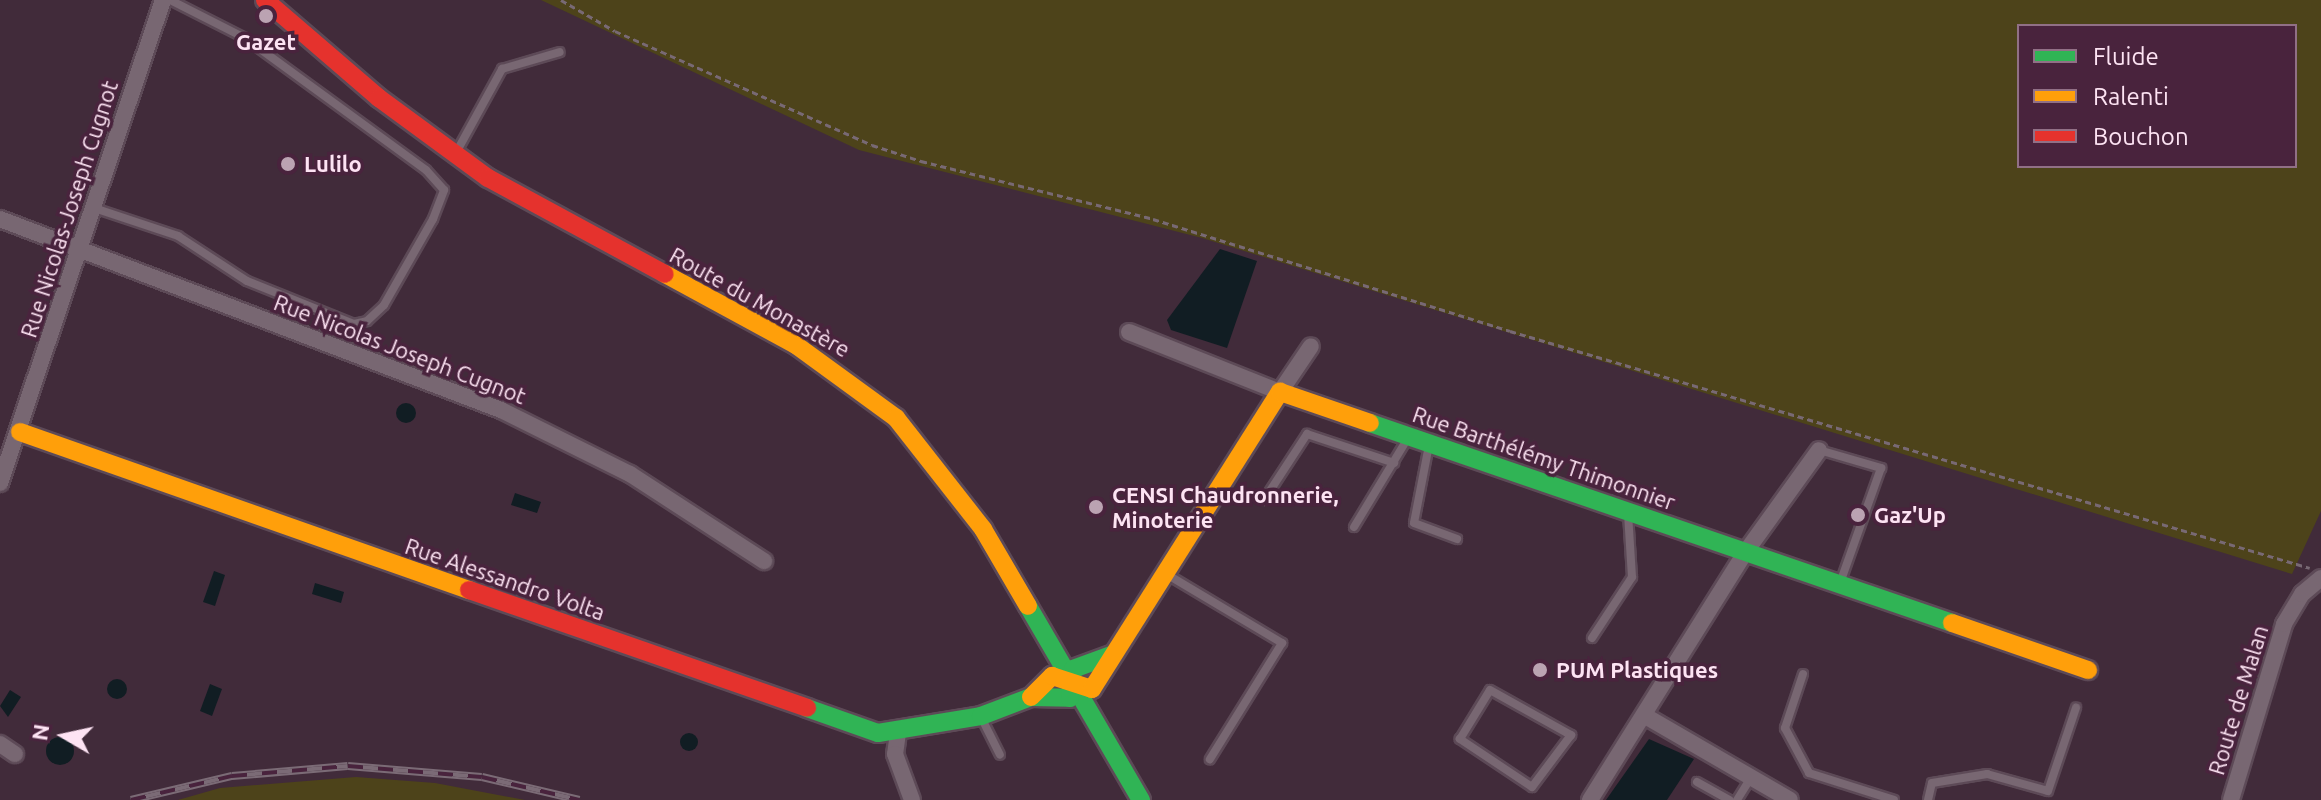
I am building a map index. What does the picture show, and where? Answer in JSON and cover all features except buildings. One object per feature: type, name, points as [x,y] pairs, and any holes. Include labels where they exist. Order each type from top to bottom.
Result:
[{"type":"street","name":"Rue Nicolas-Joseph Cugnot","points":[[20,432],[80,250],[91,207],[163,0]]},
{"type":"street","name":"Route du Monastère","points":[[265,0],[454,155],[566,224],[796,345],[896,418],[968,506],[1141,800]]},
{"type":"street","name":"Rue Nicolas Joseph Cugnot","points":[[0,219],[458,392],[567,440],[630,474],[764,561]]},
{"type":"street","points":[[1129,332],[1280,392]]},
{"type":"street","points":[[1071,681],[1073,669],[1111,655],[1311,346]]},
{"type":"street","name":"Rue Barthélémy Thimonnier","points":[[1280,392],[1627,513],[1747,550],[2088,670]]},
{"type":"street","points":[[0,483],[20,432]]},
{"type":"street","name":"Rue Alessandro Volta","points":[[20,432],[869,730],[898,733],[981,716],[1031,697],[1070,698],[1071,681]]},
{"type":"street","points":[[1590,800],[1647,717],[1747,550],[1819,450]]},
{"type":"street","name":"Route de Malan","points":[[2231,800],[2284,624],[2302,594],[2321,578]]},
{"type":"street","points":[[1647,717],[1751,777],[1771,795],[1790,800]]},
{"type":"street","points":[[898,733],[895,754],[912,800]]},
{"type":"street","points":[[0,744],[15,754]]},
{"type":"lane","points":[[91,207],[178,236],[247,281],[354,324],[367,321],[384,305],[433,219],[444,190],[426,170],[255,45],[170,0]]},
{"type":"lane","points":[[454,155],[502,69],[560,52]]},
{"type":"lane","points":[[1264,500],[1307,434],[1394,463]]},
{"type":"lane","points":[[1354,527],[1409,437]]},
{"type":"lane","points":[[1429,444],[1414,523],[1457,539]]},
{"type":"lane","points":[[1819,450],[1881,468],[1840,583]]},
{"type":"lane","points":[[1592,638],[1632,577],[1627,513]]},
{"type":"lane","points":[[1164,572],[1282,643],[1210,759]]},
{"type":"lane","points":[[1803,674],[1785,728],[1809,773],[1894,800]]},
{"type":"lane","points":[[1490,690],[1571,735],[1532,787],[1460,739],[1490,690]]},
{"type":"lane","points":[[1928,800],[1932,783],[1987,774],[2048,791],[2076,708]]},
{"type":"lane","points":[[981,716],[1000,755]]},
{"type":"lane","points":[[1737,800],[1751,777]]},
{"type":"lane","points":[[1697,782],[1729,800]]},
{"type":"path","points":[[561,0],[615,31],[872,145],[1153,219],[1510,331],[2321,571]]},
{"type":"shaded area","points":[[541,0],[2321,0],[2321,511],[2292,574],[1202,238],[859,150]]},
{"type":"shaded area","points":[[1220,249],[1257,261],[1227,348],[1171,330],[1167,320]]},
{"type":"shaded area","points":[[406,403],[413,406],[416,413],[413,420],[406,423],[399,420],[396,413],[399,406]]},
{"type":"shaded area","points":[[515,493],[541,502],[537,513],[511,505]]},
{"type":"shaded area","points":[[214,571],[225,575],[215,606],[203,602]]},
{"type":"shaded area","points":[[315,583],[344,592],[341,603],[312,594]]},
{"type":"shaded area","points":[[113,679],[121,679],[127,689],[121,699],[113,699],[107,693],[107,685]]},
{"type":"shaded area","points":[[210,684],[222,689],[212,716],[200,711]]},
{"type":"shaded area","points":[[10,690],[21,697],[8,717],[0,706]]},
{"type":"shaded area","points":[[689,733],[698,742],[689,751],[680,742]]},
{"type":"shaded area","points":[[60,737],[70,741],[74,751],[70,761],[60,765],[50,761],[46,751],[50,741]]},
{"type":"shaded area","points":[[1649,739],[1694,759],[1667,800],[1606,800]]},
{"type":"shaded area","points":[[356,777],[435,783],[525,800],[178,800],[220,788]]},
{"type":"railway","points":[[131,800],[232,776],[348,766],[482,777],[579,800]]},
{"type":"traffic: fast","points":[[1370,423],[1952,623]]},
{"type":"traffic: fast","points":[[1028,606],[1141,800]]},
{"type":"traffic: fast","points":[[807,708],[878,733],[981,716],[1031,697],[1070,698],[1073,669],[1111,655]]},
{"type":"traffic: slow","points":[[665,274],[796,345],[896,418],[983,529],[1028,606]]},
{"type":"traffic: slow","points":[[1031,697],[1052,676],[1092,689],[1280,392],[1370,423]]},
{"type":"traffic: slow","points":[[20,432],[469,590]]},
{"type":"traffic: slow","points":[[1952,623],[2088,670]]},
{"type":"traffic: jam","points":[[265,0],[379,98],[488,178],[665,274]]},
{"type":"traffic: jam","points":[[469,590],[807,708]]},
{"type":"place","name":"Gazet","points":[[266,16]]},
{"type":"place","name":"Lulilo","points":[[288,164]]},
{"type":"place","name":"CENSI Chaudronnerie, Minoterie","points":[[1096,507]]},
{"type":"place","name":"Gaz'Up","points":[[1858,515]]},
{"type":"place","name":"PUM Plastiques","points":[[1540,670]]}]
